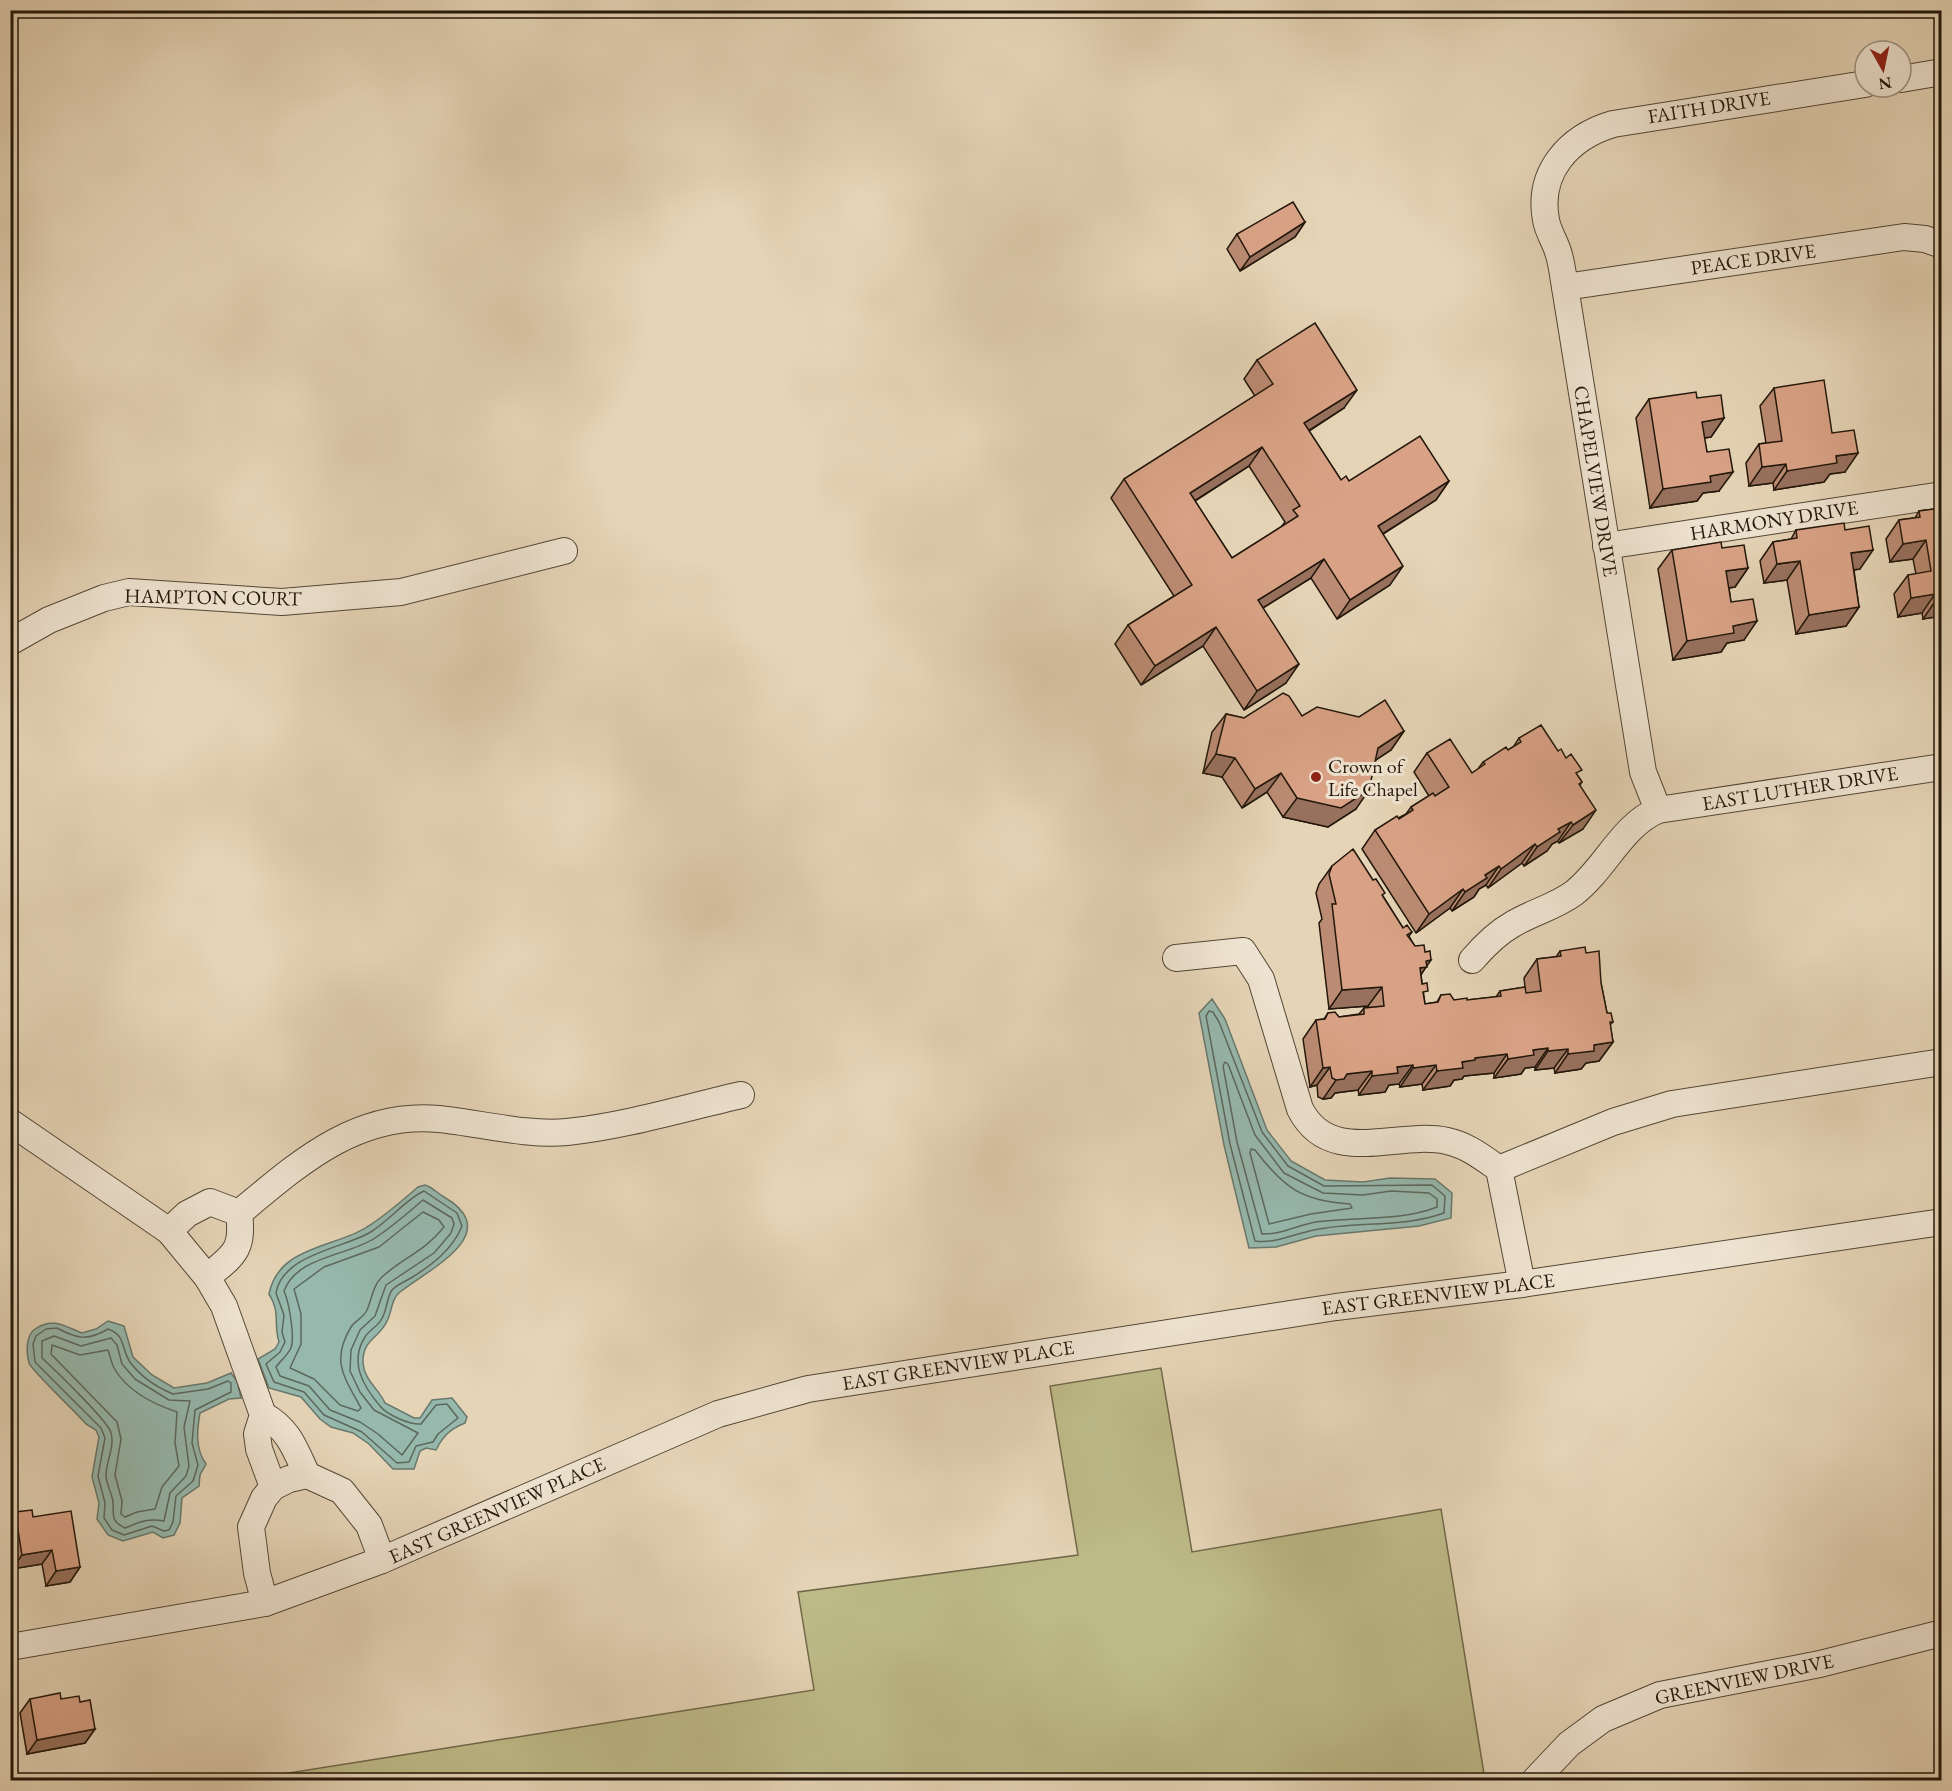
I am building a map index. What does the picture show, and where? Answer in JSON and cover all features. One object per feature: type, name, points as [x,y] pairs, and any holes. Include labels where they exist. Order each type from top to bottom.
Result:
[{"type":"street","points":[[1913,76],[1941,72]]},
{"type":"street","name":"FAITH DRIVE","points":[[1563,155],[1584,135],[1636,118],[1853,86]]},
{"type":"street","name":"CHAPELVIEW DRIVE","points":[[1563,155],[1548,178],[1546,222],[1559,254],[1565,287],[1643,772],[1658,810]]},
{"type":"street","name":"PEACE DRIVE","points":[[1565,287],[1904,237],[1925,239],[1941,245]]},
{"type":"street","name":"HARMONY DRIVE","points":[[1606,546],[1941,495]]},
{"type":"street","name":"HAMPTON COURT","points":[[10,642],[49,620],[104,598],[129,592],[282,602],[401,592],[564,551]]},
{"type":"street","name":"EAST LUTHER DRIVE","points":[[1658,810],[1941,767]]},
{"type":"street","points":[[1472,960],[1489,942],[1512,924],[1554,906],[1574,893],[1589,880],[1635,824],[1658,810]]},
{"type":"street","points":[[1176,958],[1243,951],[1261,979],[1300,1109],[1310,1124],[1327,1137],[1348,1144],[1426,1139],[1448,1141],[1470,1149],[1499,1169],[1522,1284]]},
{"type":"street","points":[[1499,1169],[1612,1122],[1672,1104],[1941,1062]]},
{"type":"street","points":[[239,1213],[294,1167],[348,1133],[392,1122],[436,1119],[566,1132],[741,1095]]},
{"type":"street","points":[[10,1122],[169,1231],[207,1277],[224,1306],[263,1415],[257,1434],[259,1449],[273,1488]]},
{"type":"street","points":[[169,1231],[187,1214],[210,1203],[239,1213]]},
{"type":"street","points":[[207,1277],[234,1255],[242,1236],[239,1213]]},
{"type":"street","name":"EAST GREENVIEW PLACE","points":[[10,1647],[265,1603],[382,1560],[718,1414],[808,1389],[1336,1306],[1522,1284],[1941,1222]]},
{"type":"street","points":[[263,1415],[279,1423],[307,1475]]},
{"type":"street","points":[[265,1603],[257,1573],[251,1527],[264,1498],[273,1488],[289,1479],[307,1475],[342,1491],[369,1525],[382,1560]]},
{"type":"street","name":"GREENVIEW DRIVE","points":[[1535,1780],[1569,1744],[1603,1719],[1660,1695],[1820,1664],[1941,1633]]},
{"type":"shaded area","points":[[1161,1368],[1192,1552],[1441,1509],[1485,1780],[245,1780],[814,1690],[798,1592],[1078,1555],[1050,1386]]},
{"type":"water","points":[[1212,999],[1225,1019],[1267,1130],[1291,1161],[1325,1180],[1363,1182],[1390,1178],[1435,1179],[1452,1193],[1451,1218],[1419,1226],[1316,1236],[1276,1247],[1249,1248],[1224,1145],[1199,1013]]},
{"type":"water","points":[[425,1185],[461,1210],[467,1224],[465,1237],[443,1261],[397,1295],[384,1327],[365,1349],[364,1369],[385,1403],[414,1418],[420,1418],[432,1400],[452,1398],[467,1417],[465,1423],[451,1430],[444,1437],[436,1450],[426,1448],[420,1451],[414,1469],[393,1469],[369,1444],[353,1433],[331,1427],[320,1419],[301,1397],[269,1388],[258,1359],[275,1349],[279,1342],[275,1307],[269,1294],[275,1278],[284,1266],[310,1250],[355,1234],[387,1213],[418,1187]]},
{"type":"water","points":[[108,1321],[124,1326],[133,1357],[152,1375],[174,1388],[207,1383],[231,1373],[237,1381],[241,1398],[229,1399],[200,1413],[198,1446],[206,1464],[200,1475],[199,1486],[182,1498],[180,1523],[174,1535],[163,1538],[153,1532],[123,1541],[108,1535],[97,1519],[99,1503],[92,1477],[99,1437],[96,1430],[86,1424],[29,1363],[28,1339],[32,1332],[41,1325],[59,1324],[82,1333],[96,1329]]},
{"type":"building","points":[[1293,202],[1305,222],[1250,257],[1237,234]]},
{"type":"building","points":[[1315,323],[1357,390],[1304,423],[1341,480],[1346,476],[1349,481],[1420,436],[1449,481],[1378,526],[1403,566],[1350,600],[1324,559],[1258,600],[1299,664],[1257,691],[1216,627],[1155,666],[1128,625],[1192,585],[1124,479],[1273,384],[1257,360]],"holes":[[[1262,447],[1300,506],[1293,510],[1298,516],[1232,558],[1190,493]]]},
{"type":"building","points":[[1824,380],[1832,433],[1854,430],[1858,453],[1836,456],[1837,463],[1787,471],[1786,464],[1762,467],[1759,444],[1782,441],[1774,388]]},
{"type":"building","points":[[1696,392],[1697,398],[1721,395],[1724,418],[1702,422],[1707,452],[1729,449],[1733,472],[1710,476],[1711,482],[1663,489],[1649,399]]},
{"type":"building","points":[[1941,508],[1941,599],[1936,600],[1935,594],[1911,598],[1908,575],[1931,571],[1926,540],[1903,544],[1899,520],[1920,517],[1919,511]]},
{"type":"building","points":[[1844,523],[1845,530],[1869,526],[1873,550],[1851,553],[1859,607],[1809,615],[1800,561],[1777,564],[1773,542],[1797,538],[1796,530]]},
{"type":"building","points":[[1721,542],[1722,548],[1744,545],[1748,568],[1726,571],[1731,602],[1753,599],[1757,621],[1733,626],[1734,633],[1687,641],[1672,550]]},
{"type":"building","points":[[1283,693],[1289,696],[1302,716],[1317,707],[1359,717],[1385,700],[1404,731],[1378,748],[1369,790],[1341,808],[1297,798],[1281,773],[1255,789],[1235,758],[1216,754],[1226,714],[1244,718]]},
{"type":"building","points":[[1541,725],[1558,751],[1561,749],[1566,758],[1571,754],[1582,770],[1576,773],[1582,782],[1579,784],[1596,810],[1573,825],[1571,822],[1558,829],[1560,832],[1537,847],[1535,844],[1501,869],[1499,866],[1485,875],[1487,878],[1465,892],[1463,889],[1429,914],[1375,830],[1397,816],[1399,819],[1413,810],[1411,807],[1433,793],[1435,796],[1449,787],[1427,753],[1450,739],[1472,773],[1485,764],[1483,762],[1506,747],[1508,750],[1521,742],[1519,738]]},
{"type":"building","points":[[1353,849],[1373,880],[1376,879],[1385,893],[1382,895],[1403,928],[1407,925],[1412,932],[1407,935],[1415,946],[1424,945],[1425,952],[1430,951],[1431,960],[1426,961],[1427,967],[1420,968],[1422,984],[1427,983],[1428,991],[1423,992],[1425,1004],[1438,1002],[1441,995],[1450,994],[1454,1000],[1467,998],[1467,1000],[1501,996],[1500,991],[1525,987],[1526,993],[1541,991],[1537,959],[1561,956],[1560,951],[1585,947],[1586,953],[1599,951],[1601,983],[1607,1013],[1611,1013],[1613,1022],[1610,1022],[1613,1042],[1594,1045],[1594,1051],[1568,1054],[1568,1049],[1548,1051],[1548,1048],[1533,1050],[1534,1055],[1508,1059],[1507,1054],[1475,1058],[1475,1060],[1462,1062],[1463,1068],[1437,1071],[1436,1065],[1413,1068],[1413,1065],[1397,1067],[1398,1073],[1372,1076],[1372,1071],[1347,1074],[1344,1079],[1332,1078],[1330,1067],[1323,1068],[1316,1020],[1325,1019],[1328,1013],[1335,1012],[1339,1017],[1364,1014],[1364,1008],[1384,1006],[1382,987],[1342,990],[1332,904],[1336,904],[1329,874],[1332,866]]},
{"type":"building","points":[[32,1510],[33,1517],[71,1511],[80,1567],[56,1571],[52,1550],[22,1555],[15,1512]]},
{"type":"building","points":[[60,1693],[61,1699],[79,1696],[80,1702],[90,1700],[95,1729],[37,1740],[30,1699]]},
{"type":"place","name":"Crown of Life Chapel","points":[[1316,777]]}]
